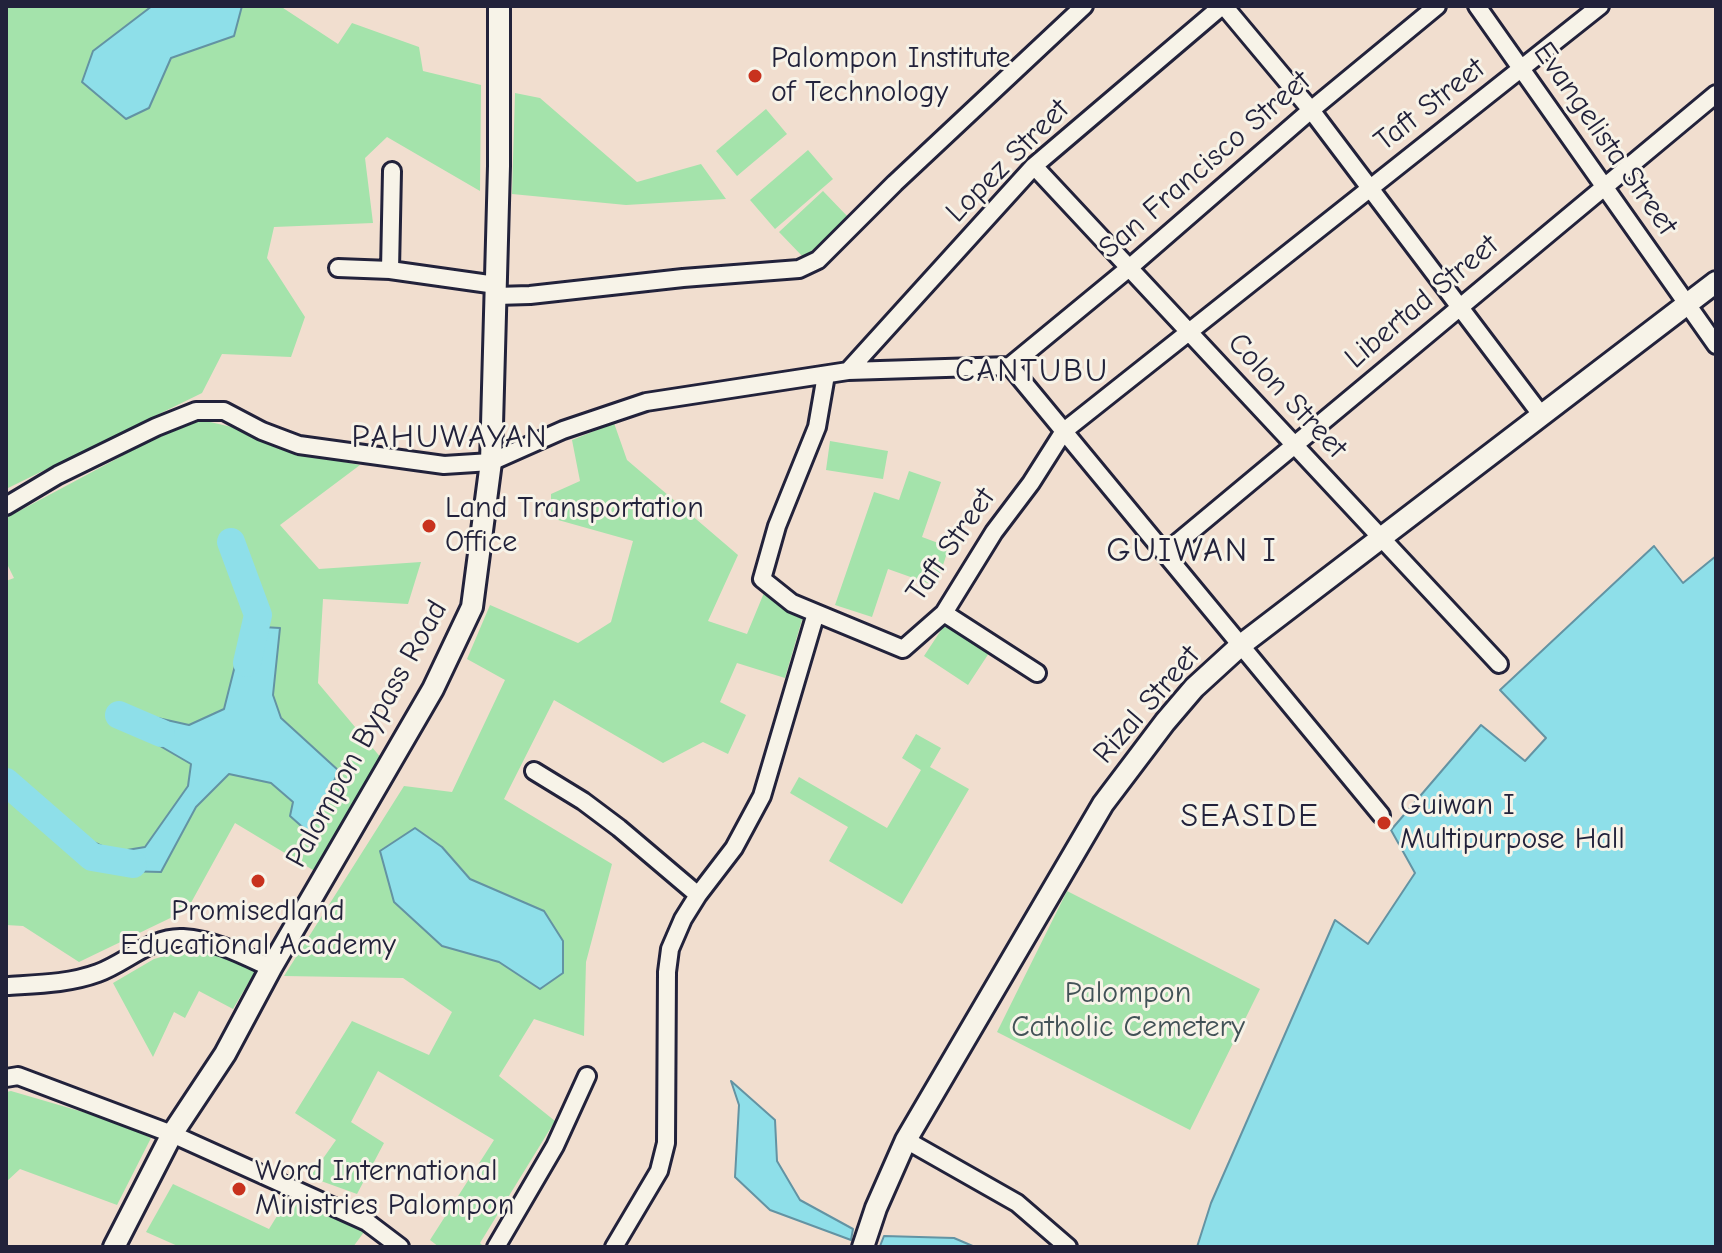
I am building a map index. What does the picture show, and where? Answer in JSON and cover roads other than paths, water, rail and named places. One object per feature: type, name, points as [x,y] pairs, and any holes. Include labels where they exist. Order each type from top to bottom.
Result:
[{"type":"main road","name":"Palompon Bypass Road","points":[[114,1247],[172,1134],[225,1054],[271,968],[433,689],[472,607],[491,462],[499,166],[499,6]]},
{"type":"main road","name":"Rizal Street","points":[[863,1247],[876,1208],[906,1140],[1103,804],[1194,688],[1241,645],[1716,282]]},
{"type":"street","points":[[338,268],[390,270],[530,295],[799,269],[818,260],[895,183],[1084,6]]},
{"type":"street","points":[[1223,6],[1311,110],[1542,416]]},
{"type":"street","name":"Lopez Street","points":[[848,371],[1034,166],[1223,6]]},
{"type":"street","name":"San Francisco Street","points":[[1010,366],[1437,6]]},
{"type":"street","name":"Evangelista Street","points":[[1477,6],[1716,345]]},
{"type":"street","name":"Taft Street","points":[[816,613],[903,649],[944,613],[994,532],[1031,483],[1064,431],[1600,6]]},
{"type":"street","name":"Libertad Street","points":[[1165,553],[1716,94]]},
{"type":"street","name":"Colon Street","points":[[1034,166],[1499,664]]},
{"type":"street","points":[[390,270],[392,171]]},
{"type":"street","points":[[6,506],[58,475],[196,411],[224,411],[262,431],[299,445],[444,465],[491,462],[563,430],[646,402],[848,371],[1010,366],[1381,815]]},
{"type":"street","points":[[614,1247],[659,1171],[666,1143],[667,972],[670,949],[683,919],[734,848],[762,796],[816,613],[792,603],[762,579],[777,526],[817,427],[826,375]]},
{"type":"street","points":[[944,613],[1037,673]]},
{"type":"street","points":[[534,771],[619,828],[698,895]]},
{"type":"street","points":[[6,986],[77,979],[100,972],[158,943],[182,938],[222,946],[271,968]]},
{"type":"street","points":[[6,1078],[18,1076],[172,1134],[367,1222],[400,1247]]},
{"type":"street","points":[[496,1247],[555,1146],[587,1076]]},
{"type":"street","points":[[906,1140],[1017,1203],[1068,1247]]},
{"type":"water","points":[[152,6],[242,6],[234,36],[171,58],[149,108],[126,119],[82,82],[93,51]]},
{"type":"water","points":[[1654,546],[1683,583],[1716,556],[1716,1247],[1197,1247],[1211,1203],[1335,920],[1368,944],[1415,873],[1391,830],[1481,725],[1525,761],[1546,738],[1500,690]]},
{"type":"water","points":[[245,626],[280,628],[273,695],[281,718],[339,771],[308,832],[290,816],[293,802],[271,783],[229,774],[196,807],[161,872],[123,871],[69,844],[76,834],[115,852],[145,847],[188,786],[191,764],[124,725],[131,712],[189,725],[224,709]]},
{"type":"water","points":[[415,828],[442,847],[470,879],[544,911],[563,941],[563,973],[540,989],[499,962],[442,946],[394,902],[380,851]]},
{"type":"water","points":[[731,1081],[775,1120],[777,1161],[800,1200],[853,1229],[851,1240],[770,1210],[735,1177],[739,1105]]},
{"type":"water","points":[[884,1236],[954,1238],[975,1247],[880,1246]]},
{"type":"waterway","points":[[231,542],[258,615],[247,663]]},
{"type":"waterway","points":[[119,715],[161,733]]},
{"type":"waterway","points":[[6,782],[92,857],[133,864]]},
{"type":"place","name":"Palompon Institute of Technology","points":[[755,76]]},
{"type":"place","name":"Land Transportation Office","points":[[429,526]]},
{"type":"place","name":"Guiwan I Multipurpose Hall","points":[[1384,823]]},
{"type":"place","name":"Promisedland Educational Academy","points":[[258,881]]},
{"type":"place","name":"Word International Ministries Palompon","points":[[239,1189]]},
{"type":"district","name":"CANTUBU","points":[[1032,372]]},
{"type":"district","name":"PAHUWAYAN","points":[[450,438]]},
{"type":"district","name":"GUIWAN I","points":[[1192,551]]},
{"type":"district","name":"SEASIDE","points":[[1250,817]]},
{"type":"park label","name":"Palompon Catholic Cemetery","points":[[1128,1011]]}]
